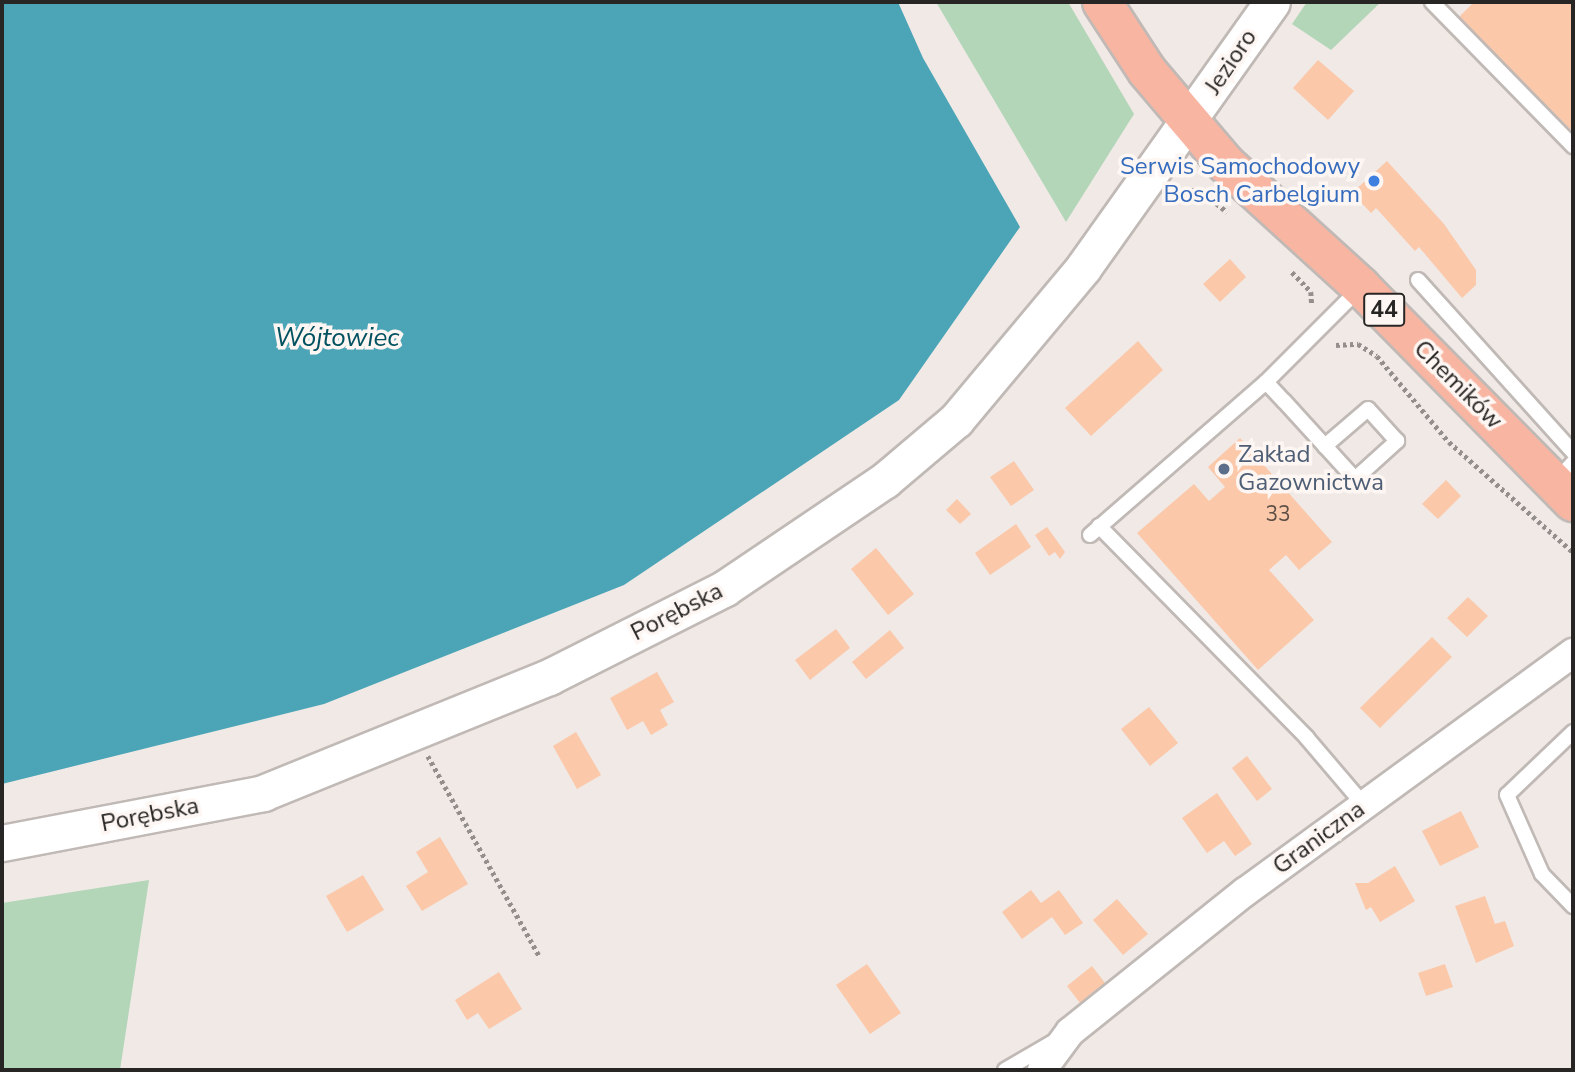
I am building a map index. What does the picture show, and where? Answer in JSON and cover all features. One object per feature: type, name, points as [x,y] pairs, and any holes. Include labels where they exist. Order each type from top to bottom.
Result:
[{"type":"main road","name":"44","points":[[1102,2],[1147,71],[1190,123]]},
{"type":"main road","name":"Chemików","points":[[1190,123],[1226,164],[1569,475]]},
{"type":"street","name":"Jezioro","points":[[1190,123],[1272,2]]},
{"type":"street","name":"Porębska","points":[[2,843],[263,793],[549,677],[726,588],[885,480],[956,420],[1022,346],[1190,123]]},
{"type":"street","name":"Graniczna","points":[[1042,1070],[1070,1032],[1364,805],[1573,653]]},
{"type":"lane","points":[[1432,2],[1573,146]]},
{"type":"lane","points":[[1418,280],[1569,475]]},
{"type":"lane","points":[[1361,287],[1266,382],[1094,531],[1307,738],[1364,805]]},
{"type":"lane","points":[[1266,382],[1355,479],[1397,441],[1368,409],[1325,446]]},
{"type":"lane","points":[[1573,732],[1507,795],[1542,874],[1573,906]]},
{"type":"lane","name":"Graniczna","points":[[1005,1070],[1070,1032]]},
{"type":"path","points":[[1170,196],[1186,187],[1200,190],[1229,215]]},
{"type":"path","points":[[1286,265],[1311,292],[1309,320]]},
{"type":"path","points":[[1336,345],[1357,344],[1377,356],[1449,442],[1573,552]]},
{"type":"path","points":[[416,731],[481,860],[540,957]]},
{"type":"green space","points":[[936,2],[1068,2],[1134,114],[1066,222]]},
{"type":"green space","points":[[1307,2],[1381,2],[1331,50],[1292,24]]},
{"type":"green space","points":[[149,880],[120,1070],[2,1070],[2,903]]},
{"type":"water","name":"Wójtowiec","points":[[2,2],[898,2],[923,58],[1020,227],[899,400],[624,585],[324,704],[2,784]]},
{"type":"building","points":[[1474,2],[1573,2],[1573,132],[1458,18]]},
{"type":"building","points":[[1318,60],[1354,91],[1328,120],[1293,88]]},
{"type":"building","points":[[1387,161],[1444,224],[1476,270],[1476,285],[1462,298],[1419,247],[1415,251],[1376,208],[1371,213],[1352,193]]},
{"type":"building","points":[[1230,259],[1246,277],[1220,302],[1203,284]]},
{"type":"building","points":[[1138,341],[1163,370],[1091,436],[1065,408]]},
{"type":"building","points":[[1240,438],[1332,542],[1299,570],[1286,555],[1269,570],[1314,620],[1258,670],[1137,533],[1194,484],[1209,501],[1225,487],[1208,467]]},
{"type":"building","points":[[1014,461],[1034,490],[1011,506],[990,477]]},
{"type":"building","points":[[1446,480],[1461,496],[1438,519],[1422,504]]},
{"type":"building","points":[[957,499],[971,514],[960,524],[946,510]]},
{"type":"building","points":[[1016,524],[1031,547],[990,575],[975,553]]},
{"type":"building","points":[[1047,527],[1065,552],[1060,559],[1055,552],[1049,556],[1035,535]]},
{"type":"building","points":[[876,548],[914,594],[888,615],[851,569]]},
{"type":"building","points":[[1468,597],[1488,616],[1467,637],[1447,618]]},
{"type":"building","points":[[836,629],[850,648],[810,680],[795,660]]},
{"type":"building","points":[[890,630],[904,648],[866,679],[852,662]]},
{"type":"building","points":[[1432,637],[1452,657],[1380,728],[1360,708]]},
{"type":"building","points":[[657,672],[674,702],[660,710],[668,725],[651,735],[643,721],[627,730],[610,698]]},
{"type":"building","points":[[1149,707],[1178,743],[1150,766],[1121,729]]},
{"type":"building","points":[[576,732],[601,775],[577,789],[553,746]]},
{"type":"building","points":[[1247,756],[1272,789],[1257,801],[1232,768]]},
{"type":"building","points":[[1217,793],[1252,844],[1235,856],[1224,841],[1207,853],[1182,818]]},
{"type":"building","points":[[1461,811],[1479,847],[1440,866],[1422,831]]},
{"type":"building","points":[[440,837],[468,884],[422,911],[406,886],[428,872],[416,852]]},
{"type":"building","points":[[1395,866],[1415,901],[1380,922],[1371,907],[1366,910],[1355,883],[1368,883]]},
{"type":"building","points":[[363,875],[384,910],[347,932],[326,896]]},
{"type":"building","points":[[1031,890],[1041,903],[1059,890],[1083,923],[1065,935],[1052,917],[1022,939],[1002,912]]},
{"type":"building","points":[[1485,896],[1495,924],[1505,921],[1514,946],[1476,963],[1455,906]]},
{"type":"building","points":[[1117,899],[1148,934],[1123,955],[1093,920]]},
{"type":"building","points":[[867,964],[901,1013],[870,1034],[836,985]]},
{"type":"building","points":[[1445,964],[1453,987],[1426,996],[1418,973]]},
{"type":"building","points":[[1092,966],[1105,983],[1080,1003],[1067,986]]},
{"type":"building","points":[[499,972],[522,1009],[489,1029],[478,1013],[467,1020],[455,1000]]},
{"type":"place","name":"Serwis Samochodowy Bosch Carbelgium","points":[[1374,181]]},
{"type":"place","name":"Zakład Gazownictwa","points":[[1224,469]]}]
